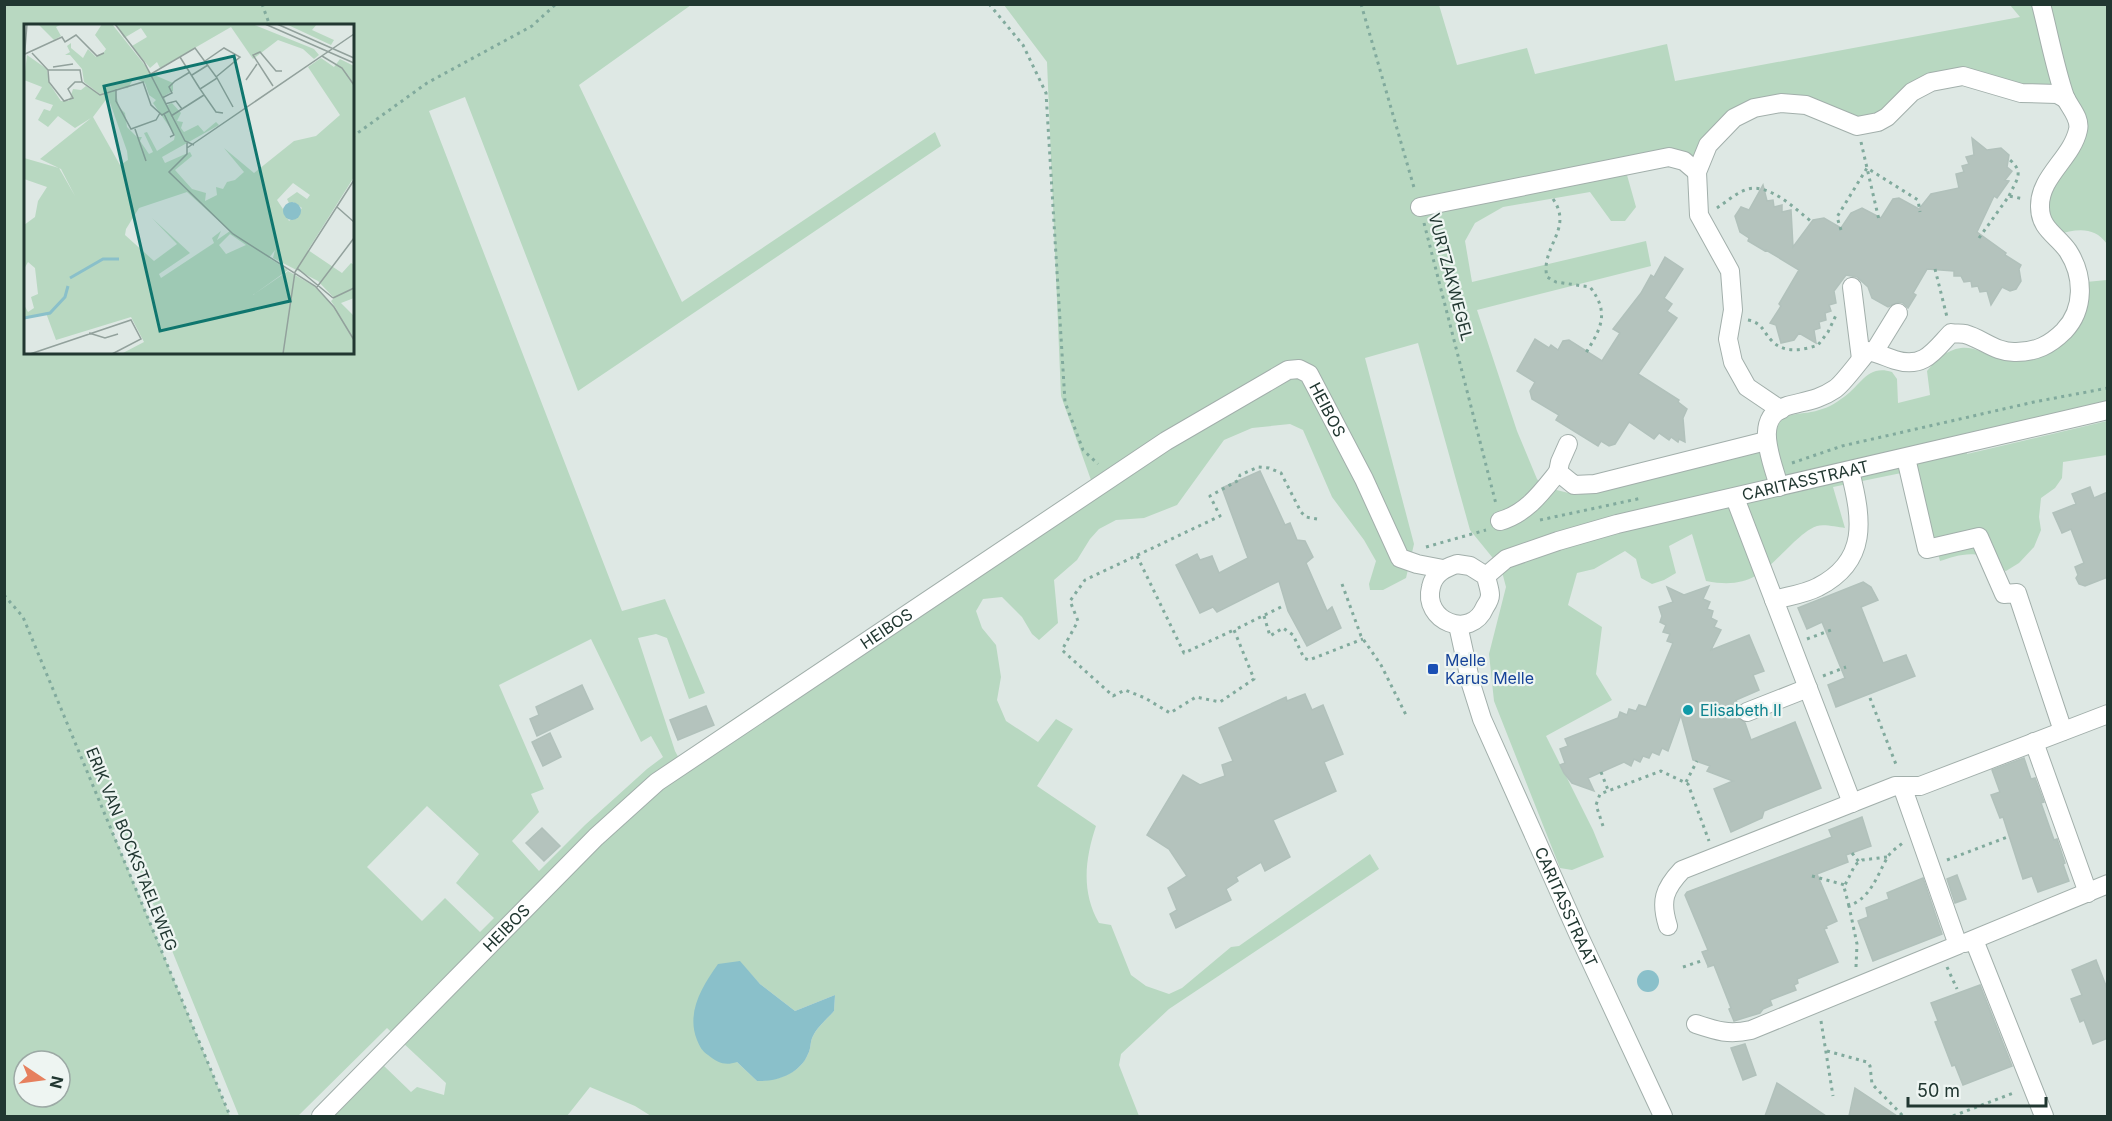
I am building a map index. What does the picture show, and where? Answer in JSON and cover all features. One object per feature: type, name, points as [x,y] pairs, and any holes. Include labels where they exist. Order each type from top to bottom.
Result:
[{"type":"street","points":[[1868,355],[1914,363],[1931,357],[1952,333],[1965,334],[2000,351],[2033,351],[2052,342],[2068,327],[2077,310],[2081,290],[2078,270],[2068,251],[2043,225],[2041,202],[2046,182],[2068,152],[2079,128],[2076,114],[2066,99],[2041,4]]},
{"type":"street","points":[[1781,410],[1747,387],[1733,362],[1728,339],[1732,316],[1730,271],[1699,215],[1697,172],[1708,145],[1734,117],[1754,108],[1781,103],[1806,105],[1857,126],[1878,122],[1887,117],[1912,92],[1932,82],[1963,76],[2021,93],[2057,94],[2066,99]]},
{"type":"street","points":[[1420,207],[1669,157],[1684,160],[1697,172]]},
{"type":"street","points":[[1852,287],[1868,355]]},
{"type":"street","points":[[1779,487],[1766,441],[1768,424],[1775,413],[1786,406],[1809,402],[1838,388],[1868,355],[1898,313]]},
{"type":"street","name":"HEIBOS","points":[[321,1116],[596,837],[657,782],[1166,441],[1288,370],[1299,369],[1309,375],[1364,478],[1400,558],[1443,569]]},
{"type":"street","name":"CARITASSTRAAT","points":[[1486,576],[1506,559],[1617,524],[2108,410]]},
{"type":"street","points":[[1558,472],[1574,485],[1595,484],[1766,441]]},
{"type":"street","points":[[1500,521],[1514,517],[1529,505],[1558,472],[1568,444]]},
{"type":"street","points":[[1906,458],[1927,549],[1979,537],[2004,594],[2017,593],[2063,731]]},
{"type":"street","points":[[1774,600],[1816,588],[1835,576],[1849,563],[1858,542],[1858,517],[1850,471]]},
{"type":"street","points":[[1735,498],[1852,803]]},
{"type":"street","points":[[1457,564],[1470,566],[1486,576],[1490,596],[1481,616],[1470,623],[1458,625],[1444,621],[1433,610],[1429,594],[1433,580],[1443,569],[1457,564]]},
{"type":"street","name":"CARITASSTRAAT","points":[[1458,625],[1471,684],[1482,719],[1580,938],[1664,1116]]},
{"type":"street","points":[[1747,712],[1807,686]]},
{"type":"street","points":[[1668,926],[1662,909],[1669,884],[1682,870],[1895,786],[1920,786],[2108,714]]},
{"type":"street","points":[[2034,742],[2088,892]]},
{"type":"street","points":[[1902,786],[1931,867],[2044,1116]]},
{"type":"street","points":[[1696,1024],[1716,1031],[1735,1034],[1751,1030],[2108,884]]},
{"type":"path","points":[[262,4],[269,24]]},
{"type":"path","points":[[354,136],[427,83],[532,26],[556,4]]},
{"type":"path","points":[[989,4],[1023,45],[1046,93],[1065,402],[1083,450],[1098,465],[1114,476]]},
{"type":"path","name":"VURTZAKWEGEL","points":[[1361,4],[1420,207],[1500,521]]},
{"type":"path","points":[[1857,126],[1880,220]]},
{"type":"path","points":[[1978,238],[2009,196],[2019,174],[2018,167],[2010,160]]},
{"type":"path","points":[[1867,168],[1918,200],[1920,212]]},
{"type":"path","points":[[1841,230],[1837,217],[1867,168]]},
{"type":"path","points":[[1536,184],[1549,194],[1560,214],[1555,241],[1544,265],[1547,277],[1556,282],[1590,287],[1600,305],[1602,318],[1600,330],[1584,356]]},
{"type":"path","points":[[1701,220],[1747,189],[1760,189],[1776,195],[1812,222]]},
{"type":"path","points":[[2009,196],[2041,202]]},
{"type":"path","points":[[1935,270],[1952,333]]},
{"type":"path","points":[[1732,316],[1754,321],[1762,326],[1779,347],[1795,350],[1809,348],[1818,345],[1828,332],[1852,287]]},
{"type":"path","points":[[1234,630],[1254,679],[1220,702],[1196,698],[1170,713],[1145,698],[1125,690],[1113,696],[1062,650],[1078,621],[1071,602],[1085,580],[1220,516],[1210,496],[1239,480],[1240,475],[1258,467],[1269,468],[1281,473],[1301,512],[1306,517],[1317,519]]},
{"type":"path","points":[[1137,556],[1184,653],[1281,607]]},
{"type":"path","points":[[1342,584],[1363,639],[1382,665],[1407,717]]},
{"type":"path","name":"ERIK VAN BOCKSTAELEWEG","points":[[4,595],[23,617],[230,1116]]},
{"type":"path","points":[[1264,616],[1270,636],[1283,628],[1293,635],[1304,658],[1310,660],[1363,639]]},
{"type":"path","points":[[1791,645],[1831,630]]},
{"type":"path","points":[[1807,686],[1846,667]]},
{"type":"path","points":[[1870,698],[1901,777],[1902,786]]},
{"type":"path","points":[[1686,782],[1697,761]]},
{"type":"path","points":[[1601,772],[1608,790]]},
{"type":"path","points":[[1603,826],[1596,805],[1600,794],[1658,772],[1665,772],[1686,782],[1715,857]]},
{"type":"path","points":[[1849,906],[1858,902],[1869,892],[1887,857],[1907,840],[1920,835]]},
{"type":"path","points":[[1931,867],[2010,836]]},
{"type":"path","points":[[1852,853],[1859,862]]},
{"type":"path","points":[[1854,986],[1857,944],[1845,885],[1855,865],[1862,860],[1887,857]]},
{"type":"path","points":[[1812,876],[1845,885]]},
{"type":"path","points":[[1683,967],[1704,960]]},
{"type":"path","points":[[1817,1002],[1833,1096]]},
{"type":"path","points":[[1827,1051],[1867,1062],[1870,1066],[1872,1084],[1903,1116]]},
{"type":"path","points":[[1953,1116],[2032,1086]]},
{"type":"green space","points":[[5,5],[691,5],[579,85],[682,302],[935,132],[941,146],[578,391],[465,97],[429,111],[622,611],[665,599],[705,693],[689,699],[667,638],[656,634],[638,638],[675,751],[682,764],[723,736],[720,728],[1091,480],[1061,396],[1047,62],[1004,5],[1439,5],[1457,65],[1527,48],[1535,74],[1667,44],[1675,81],[2020,17],[2010,5],[2037,5],[2056,92],[1967,73],[1873,120],[1772,99],[1692,161],[1627,175],[1636,207],[1625,221],[1611,221],[1590,192],[1503,207],[1475,223],[1465,241],[1472,282],[1646,241],[1651,266],[1477,310],[1517,431],[1537,479],[1544,487],[1577,495],[1775,446],[1780,421],[1789,416],[1830,406],[1876,371],[1892,372],[1897,379],[1898,403],[1930,395],[1927,371],[1942,356],[1956,349],[1970,348],[1996,358],[2016,361],[2047,354],[2064,343],[2071,335],[2086,282],[2107,280],[2107,401],[1964,434],[1967,454],[2107,421],[2107,455],[2063,462],[2062,478],[2055,488],[2041,498],[2039,517],[2041,530],[2034,547],[2019,563],[2006,571],[1978,555],[1965,554],[1940,561],[1916,470],[1833,487],[1845,528],[1823,525],[1811,529],[1774,562],[1756,576],[1746,580],[1735,583],[1706,581],[1692,534],[1669,546],[1676,573],[1664,580],[1652,584],[1641,578],[1636,559],[1625,551],[1594,569],[1577,573],[1568,605],[1602,627],[1596,674],[1612,700],[1546,736],[1604,857],[1572,870],[1560,868],[1494,701],[1489,654],[1506,587],[1501,568],[1470,530],[1418,343],[1365,358],[1414,544],[1406,578],[1383,590],[1370,590],[1369,584],[1376,561],[1364,540],[1332,497],[1303,430],[1290,424],[1252,428],[1224,440],[1177,505],[1144,518],[1116,520],[1099,529],[1077,560],[1054,580],[1058,623],[1039,640],[1032,634],[1022,617],[1002,597],[983,599],[976,611],[982,628],[996,645],[1001,677],[997,700],[1006,721],[1038,742],[1056,719],[1073,729],[1037,786],[1096,826],[1087,863],[1089,899],[1099,923],[1111,925],[1131,975],[1146,986],[1169,994],[1182,988],[1231,947],[1239,946],[1370,854],[1379,869],[1169,1009],[1121,1054],[1119,1065],[1139,1116],[651,1116],[635,1106],[590,1087],[567,1116],[334,1116],[384,1066],[411,1092],[417,1087],[444,1095],[446,1083],[387,1028],[298,1116],[239,1116],[122,827],[112,830],[230,1116],[5,1116]],"holes":[[[591,639],[641,742],[651,736],[663,757],[585,825],[539,871],[512,841],[539,812],[531,794],[544,789],[499,685]],[[427,806],[479,854],[456,883],[494,918],[480,932],[445,898],[422,921],[367,867]],[[740,962],[760,984],[795,1011],[835,995],[834,1011],[815,1033],[804,1061],[793,1072],[780,1078],[757,1081],[737,1062]]]},
{"type":"green space","points":[[2045,5],[2107,5],[2107,244],[2096,234],[2084,230],[2057,235],[2051,228],[2047,199],[2074,157],[2068,92]]},
{"type":"water","points":[[740,961],[760,984],[795,1011],[835,995],[834,1011],[815,1033],[804,1061],[793,1072],[779,1078],[757,1081],[737,1062],[725,1064],[712,1058],[697,1040],[693,1020],[701,991],[718,964]]},
{"type":"water","points":[[1648,970],[1658,977],[1659,981],[1652,991],[1648,992],[1638,985],[1637,981],[1644,971]]},
{"type":"building","points":[[1972,138],[1987,150],[2001,148],[2009,155],[2007,167],[2012,171],[2005,180],[2009,181],[1997,198],[1994,196],[1977,232],[2021,265],[2019,269],[2021,281],[2016,289],[2010,291],[2002,287],[1991,305],[1987,291],[1980,292],[1978,286],[1972,287],[1971,281],[1964,282],[1961,276],[1954,276],[1954,271],[1927,269],[1913,293],[1916,295],[1908,308],[1898,302],[1888,307],[1872,298],[1868,287],[1857,277],[1846,275],[1834,291],[1836,303],[1829,305],[1831,311],[1825,313],[1826,320],[1819,322],[1820,328],[1814,330],[1816,343],[1799,333],[1794,340],[1781,343],[1776,325],[1770,323],[1799,270],[1748,241],[1749,238],[1740,232],[1735,216],[1741,207],[1749,210],[1763,185],[1767,201],[1773,200],[1774,207],[1782,205],[1782,212],[1791,210],[1793,247],[1813,220],[1824,218],[1841,228],[1851,213],[1862,208],[1881,218],[1893,199],[1899,198],[1919,209],[1931,194],[1959,188],[1956,174],[1964,172],[1962,166],[1969,164],[1966,157],[1974,155]]},
{"type":"building","points":[[1665,257],[1683,269],[1664,298],[1672,304],[1667,311],[1677,318],[1638,374],[1679,400],[1678,402],[1687,409],[1683,418],[1685,442],[1679,439],[1678,442],[1671,437],[1669,440],[1659,433],[1654,439],[1629,422],[1615,444],[1609,446],[1601,441],[1598,446],[1556,420],[1559,415],[1532,399],[1530,391],[1535,382],[1517,371],[1535,339],[1549,348],[1551,345],[1558,350],[1563,341],[1569,340],[1602,361],[1620,333],[1613,329],[1641,293],[1651,275],[1654,277]]},
{"type":"building","points":[[1260,471],[1285,525],[1290,523],[1297,540],[1305,541],[1313,557],[1306,563],[1327,611],[1332,607],[1341,628],[1307,646],[1288,611],[1279,581],[1217,612],[1213,607],[1200,613],[1176,565],[1197,554],[1200,560],[1212,556],[1219,573],[1248,558],[1222,488]]},
{"type":"building","points":[[2090,487],[2094,498],[2108,492],[2108,577],[2085,586],[2079,584],[2076,578],[2078,575],[2075,567],[2084,563],[2071,529],[2062,533],[2053,513],[2076,504],[2072,494]]},
{"type":"building","points":[[1863,582],[1871,587],[1878,600],[1861,607],[1883,663],[1906,655],[1915,676],[1836,707],[1828,685],[1845,678],[1822,622],[1807,629],[1798,608]]},
{"type":"building","name":"Elisabeth II","points":[[1709,586],[1703,599],[1710,602],[1707,609],[1713,611],[1711,618],[1717,621],[1714,627],[1721,630],[1711,650],[1749,635],[1764,671],[1753,675],[1759,690],[1736,700],[1737,717],[1745,723],[1751,740],[1795,722],[1821,788],[1764,811],[1762,818],[1731,832],[1714,789],[1733,781],[1707,771],[1710,766],[1693,760],[1681,715],[1668,751],[1662,748],[1659,755],[1652,752],[1649,758],[1643,756],[1640,762],[1634,759],[1631,766],[1624,762],[1588,778],[1594,791],[1572,783],[1560,765],[1565,763],[1560,749],[1568,746],[1565,739],[1618,718],[1620,712],[1627,715],[1629,709],[1636,711],[1639,705],[1646,707],[1673,643],[1667,641],[1670,634],[1663,632],[1666,625],[1660,622],[1662,616],[1659,607],[1673,602],[1667,587],[1684,595]]},
{"type":"building","points":[[582,685],[593,709],[537,736],[530,719],[539,715],[536,707]]},
{"type":"building","points":[[1305,694],[1312,710],[1323,705],[1343,754],[1324,762],[1336,791],[1273,820],[1290,857],[1265,871],[1261,862],[1236,877],[1238,881],[1226,889],[1231,900],[1176,928],[1170,914],[1177,910],[1168,888],[1187,876],[1169,849],[1147,835],[1183,775],[1200,785],[1225,776],[1222,765],[1233,761],[1219,728],[1286,697],[1287,701]]},
{"type":"building","points":[[706,706],[714,725],[678,740],[670,720]]},
{"type":"building","points":[[550,733],[561,757],[543,766],[532,742]]},
{"type":"building","points":[[2024,758],[2031,779],[2035,778],[2044,802],[2041,803],[2054,840],[2057,839],[2069,881],[2038,892],[2032,876],[2023,879],[2003,817],[2000,818],[1991,795],[2000,792],[1992,770]]},
{"type":"building","points":[[1862,817],[1871,846],[1846,855],[1848,862],[1817,874],[1837,921],[1824,929],[1838,962],[1797,979],[1798,983],[1794,985],[1796,990],[1770,1000],[1772,1005],[1760,1013],[1734,1021],[1714,965],[1708,967],[1702,952],[1708,950],[1685,895],[1687,892],[1832,837],[1829,830]]},
{"type":"building","points":[[542,828],[560,846],[544,861],[526,843]]},
{"type":"building","points":[[1957,875],[1966,899],[1955,903],[1947,879]]},
{"type":"building","points":[[1923,878],[1942,934],[1873,961],[1858,921],[1868,917],[1866,908],[1889,899],[1887,893]]},
{"type":"building","points":[[2096,960],[2108,991],[2108,1038],[2093,1044],[2084,1020],[2080,1022],[2071,999],[2082,995],[2072,970]]},
{"type":"building","points":[[1980,985],[2012,1066],[1963,1085],[1955,1065],[1952,1066],[1935,1022],[1938,1021],[1931,1003]]},
{"type":"building","points":[[1745,1044],[1756,1075],[1743,1080],[1731,1048]]},
{"type":"building","points":[[1777,1083],[1826,1116],[1765,1116]]},
{"type":"building","points":[[1855,1088],[1897,1116],[1849,1116]]},
{"type":"place","name":"Melle Karus Melle","points":[[1433,669]]},
{"type":"place","name":"Elisabeth II","points":[[1688,710]]}]
